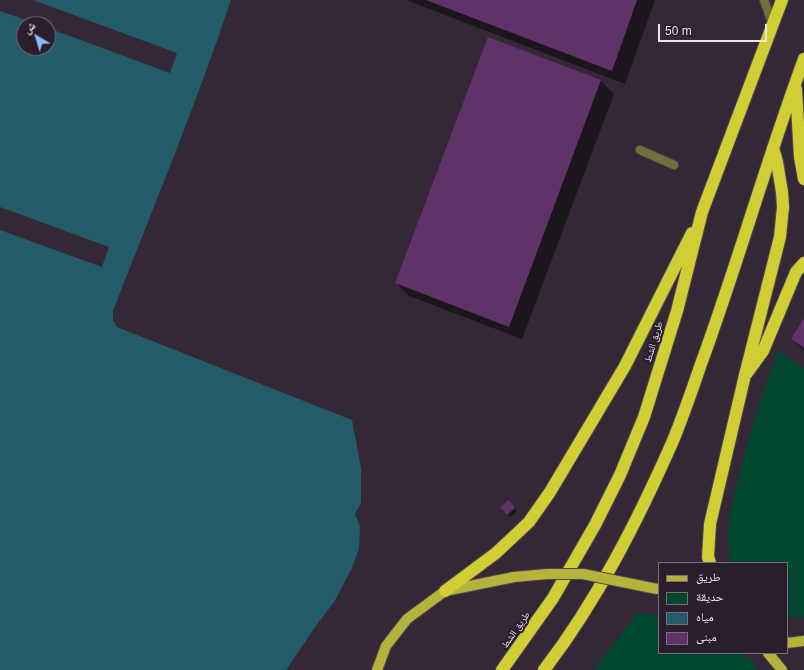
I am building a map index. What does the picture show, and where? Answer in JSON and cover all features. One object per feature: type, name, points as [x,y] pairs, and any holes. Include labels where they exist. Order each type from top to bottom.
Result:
[{"type":"highway","name":"طريق الشط","points":[[502,670],[553,598],[595,525],[620,475],[644,417],[672,327],[702,212],[782,0]]},
{"type":"highway","points":[[544,670],[583,614],[627,537],[673,441],[719,314],[773,148],[804,59]]},
{"type":"highway","points":[[796,82],[800,157],[804,178]]},
{"type":"highway","points":[[710,562],[708,557],[710,524],[745,375],[780,237],[782,222],[782,192],[779,170],[773,148]]},
{"type":"highway","points":[[445,591],[496,552],[529,522],[550,492],[625,366],[702,212]]},
{"type":"highway","points":[[745,375],[752,368],[763,351],[791,282],[796,272],[804,263]]},
{"type":"main road","points":[[377,670],[386,646],[403,623],[421,607],[445,591],[482,582],[547,574],[583,574],[658,589]]},
{"type":"main road","points":[[788,643],[804,642]]},
{"type":"main road","points":[[769,654],[782,670]]},
{"type":"lane","points":[[764,0],[772,26]]},
{"type":"lane","points":[[640,150],[674,165]]},
{"type":"green space","points":[[778,350],[804,368],[804,618],[788,617],[788,562],[732,562],[729,552],[728,530],[731,508],[747,444]]},
{"type":"green space","points":[[638,612],[658,616],[658,654],[742,654],[753,662],[757,670],[594,670]]},
{"type":"water","points":[[0,0],[231,0],[189,117],[113,311],[113,320],[117,327],[352,420],[361,468],[361,503],[355,514],[360,526],[359,548],[352,568],[334,602],[286,670],[0,670]]},
{"type":"pier","points":[[0,0],[33,0],[177,53],[170,73],[56,31],[56,16],[16,17],[0,11]]},
{"type":"pier","points":[[0,207],[109,247],[102,267],[0,230]]},
{"type":"building","points":[[426,0],[637,0],[612,71]]},
{"type":"building","points":[[488,37],[601,80],[509,327],[395,283]]},
{"type":"building","points":[[804,318],[804,348],[791,339]]},
{"type":"building","points":[[509,500],[515,508],[507,515],[500,507]]}]
